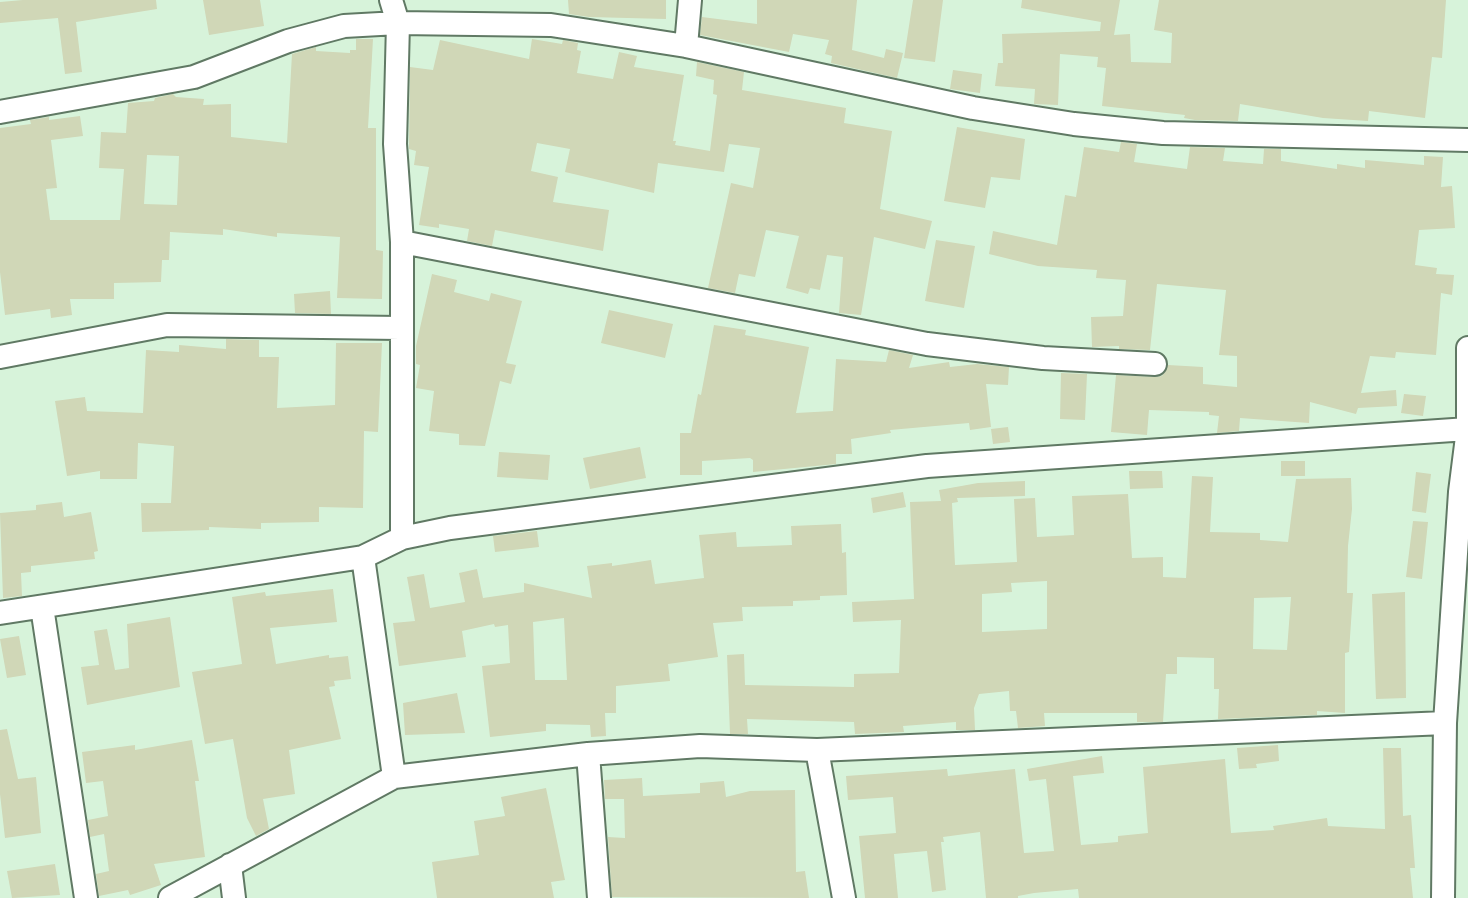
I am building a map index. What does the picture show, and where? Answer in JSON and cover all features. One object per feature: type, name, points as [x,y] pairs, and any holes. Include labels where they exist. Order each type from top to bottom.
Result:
[{"type":"street","points":[[392,0],[398,23],[395,144],[402,242],[400,328],[402,538]]},
{"type":"street","points":[[686,46],[690,0]]},
{"type":"street","points":[[0,112],[194,77],[288,40],[344,26],[398,23],[551,25],[686,46],[973,108],[1086,125],[1163,133],[1468,141]]},
{"type":"street","points":[[402,242],[927,344],[1043,358],[1155,364]]},
{"type":"street","points":[[0,357],[167,325],[400,328]]},
{"type":"street","points":[[1443,898],[1445,723],[1460,492],[1468,429],[1468,348]]},
{"type":"street","points":[[0,613],[363,557],[402,538],[450,528],[927,466],[1468,429]]},
{"type":"street","points":[[363,557],[394,777]]},
{"type":"street","points":[[42,608],[86,898]]},
{"type":"street","points":[[170,898],[394,777],[588,754],[700,746],[817,750],[1445,723]]},
{"type":"street","points":[[817,750],[844,898]]},
{"type":"street","points":[[588,754],[599,898]]},
{"type":"street","points":[[230,865],[234,898]]},
{"type":"building","points":[[156,0],[157,9],[76,22],[82,72],[65,74],[58,18],[0,23],[0,2]]},
{"type":"building","points":[[203,0],[260,0],[264,26],[209,35]]},
{"type":"building","points":[[568,0],[666,0],[666,19],[589,17],[569,14]]},
{"type":"building","points":[[757,0],[857,0],[852,50],[884,58],[886,49],[903,53],[897,78],[831,63],[832,56],[825,54],[829,40],[793,34],[789,52],[700,35],[702,17],[757,24]]},
{"type":"building","points":[[913,0],[943,0],[935,62],[904,58]]},
{"type":"building","points":[[1022,0],[1120,0],[1114,35],[1130,34],[1131,62],[1171,63],[1172,33],[1154,30],[1159,0],[1446,0],[1442,58],[1432,57],[1425,118],[1369,111],[1368,121],[1323,118],[1240,104],[1238,121],[1195,120],[1184,118],[1185,115],[1102,106],[1106,68],[1097,67],[1098,57],[1060,54],[1058,105],[1034,104],[1035,89],[995,86],[998,63],[1003,63],[1002,34],[1100,31],[1101,22],[1021,8]]},
{"type":"building","points":[[356,39],[373,39],[368,128],[376,128],[376,250],[383,251],[382,299],[337,298],[340,237],[277,233],[277,237],[223,229],[223,235],[170,232],[169,260],[162,260],[161,282],[114,283],[114,299],[70,299],[72,315],[51,318],[50,309],[5,315],[0,272],[0,128],[31,124],[30,120],[49,117],[49,120],[80,116],[83,136],[51,140],[57,188],[46,189],[50,220],[120,220],[124,169],[99,168],[101,132],[126,133],[128,103],[154,101],[155,98],[173,94],[176,97],[204,99],[203,105],[231,104],[231,137],[287,143],[292,54],[316,47],[316,51],[350,53],[350,50],[356,50]],"holes":[[[147,155],[179,156],[177,205],[144,204]]]},
{"type":"building","points":[[532,39],[562,44],[563,40],[578,43],[577,50],[581,51],[577,73],[613,79],[619,52],[637,56],[634,67],[684,75],[673,141],[676,141],[675,145],[710,151],[717,95],[713,94],[714,80],[696,76],[697,62],[744,72],[742,90],[846,108],[844,123],[892,131],[880,209],[932,221],[925,249],[874,237],[861,315],[839,313],[843,257],[827,255],[820,290],[810,288],[808,294],[786,288],[799,236],[766,230],[755,277],[739,274],[735,293],[708,288],[731,183],[753,188],[760,148],[729,144],[724,172],[658,163],[654,193],[565,172],[570,149],[537,143],[531,171],[558,177],[553,202],[609,210],[603,251],[495,230],[492,246],[467,241],[469,229],[439,224],[439,228],[419,225],[429,167],[414,165],[416,151],[409,149],[410,67],[433,70],[440,40],[529,59]]},
{"type":"building","points":[[953,70],[982,74],[980,93],[950,89]]},
{"type":"building","points":[[957,127],[1025,139],[1020,180],[991,177],[985,208],[944,201]]},
{"type":"building","points":[[1121,142],[1137,144],[1134,162],[1187,169],[1190,147],[1225,148],[1223,161],[1263,164],[1264,149],[1281,149],[1281,161],[1337,169],[1337,164],[1365,168],[1365,160],[1424,165],[1424,156],[1443,157],[1441,187],[1452,186],[1455,228],[1419,230],[1415,265],[1437,268],[1436,274],[1454,275],[1452,295],[1441,293],[1436,355],[1396,352],[1395,358],[1370,356],[1361,393],[1396,390],[1397,406],[1358,408],[1356,414],[1310,402],[1309,423],[1240,418],[1239,431],[1217,433],[1219,416],[1209,415],[1209,412],[1149,410],[1147,435],[1111,432],[1116,375],[1155,377],[1162,376],[1168,365],[1203,367],[1203,384],[1237,387],[1237,356],[1219,355],[1226,290],[1157,284],[1150,350],[1119,349],[1119,346],[1092,347],[1091,317],[1123,316],[1126,280],[1096,278],[1097,270],[1038,266],[989,254],[993,231],[1057,245],[1065,195],[1076,197],[1084,147],[1119,152]]},
{"type":"building","points":[[936,240],[975,246],[964,308],[925,301]]},
{"type":"building","points":[[432,274],[457,280],[454,292],[489,301],[491,293],[522,301],[506,363],[516,365],[511,384],[500,381],[485,446],[459,445],[459,434],[429,431],[434,391],[416,388],[420,365],[416,364],[416,346]]},
{"type":"building","points":[[330,291],[331,314],[295,313],[294,294]]},
{"type":"building","points":[[609,310],[673,324],[665,358],[601,343]]},
{"type":"building","points":[[714,325],[746,330],[745,335],[809,347],[796,413],[833,411],[836,359],[886,362],[889,350],[913,355],[909,368],[949,362],[950,367],[977,364],[1009,367],[1008,385],[986,384],[991,427],[970,430],[969,423],[890,430],[891,433],[851,439],[852,454],[836,454],[836,464],[753,472],[753,460],[750,458],[702,461],[702,475],[680,475],[680,433],[691,433],[698,394],[701,395]]},
{"type":"building","points":[[226,339],[259,340],[259,357],[279,357],[277,408],[335,405],[336,343],[382,343],[378,432],[364,431],[363,508],[319,507],[319,522],[261,523],[261,529],[209,527],[209,530],[142,532],[141,503],[171,503],[174,446],[138,443],[137,479],[100,479],[100,471],[67,476],[55,401],[85,397],[87,411],[143,413],[146,350],[179,352],[179,345],[226,349]]},
{"type":"building","points":[[1061,373],[1087,374],[1085,420],[1060,419]]},
{"type":"building","points":[[1404,394],[1426,396],[1423,416],[1401,413]]},
{"type":"building","points":[[1008,427],[1010,442],[993,444],[991,429]]},
{"type":"building","points":[[640,447],[646,478],[590,489],[583,458]]},
{"type":"building","points":[[499,452],[550,455],[548,480],[497,477]]},
{"type":"building","points":[[1281,461],[1305,461],[1305,476],[1281,476]]},
{"type":"building","points":[[1129,471],[1162,471],[1163,488],[1130,489]]},
{"type":"building","points":[[1416,472],[1431,474],[1426,513],[1412,511]]},
{"type":"building","points":[[1192,476],[1213,477],[1210,532],[1260,533],[1260,540],[1288,542],[1296,479],[1351,478],[1352,509],[1347,593],[1353,593],[1349,652],[1345,653],[1345,713],[1317,711],[1317,715],[1218,719],[1219,689],[1214,689],[1214,658],[1177,657],[1177,674],[1166,674],[1163,722],[1137,722],[1137,713],[1044,713],[1045,726],[1018,728],[1016,711],[1010,711],[1009,691],[979,694],[974,708],[975,730],[956,730],[956,722],[903,726],[904,732],[855,734],[854,722],[747,719],[748,734],[730,734],[727,655],[744,654],[745,685],[854,687],[854,674],[899,673],[901,620],[853,622],[852,602],[914,599],[910,502],[941,501],[939,490],[978,483],[1025,481],[1025,496],[957,498],[958,502],[952,503],[955,565],[1017,562],[1014,499],[1035,498],[1037,537],[1074,535],[1072,496],[1128,494],[1132,558],[1163,557],[1163,577],[1186,578]],"holes":[[[1047,581],[1047,629],[982,632],[982,594],[1012,592],[1011,583]],[[1291,597],[1287,650],[1253,649],[1254,598]]]},
{"type":"building","points":[[903,492],[906,507],[873,513],[871,498]]},
{"type":"building","points":[[62,502],[64,517],[91,512],[98,551],[94,552],[95,559],[31,566],[31,572],[21,573],[22,596],[3,598],[0,513],[36,510],[36,505]]},
{"type":"building","points":[[1413,521],[1428,522],[1422,579],[1406,577]]},
{"type":"building","points":[[841,524],[842,553],[846,552],[847,595],[820,596],[820,600],[793,601],[793,606],[742,607],[743,621],[713,623],[718,657],[668,664],[670,681],[616,686],[616,713],[605,713],[606,736],[591,737],[590,725],[546,724],[546,731],[490,737],[482,666],[510,663],[508,625],[495,627],[494,624],[462,631],[466,657],[399,666],[393,623],[415,621],[407,577],[424,574],[430,608],[465,602],[459,573],[477,569],[483,598],[524,592],[524,583],[592,598],[587,566],[612,563],[612,566],[651,560],[655,584],[704,578],[699,535],[736,532],[737,547],[792,545],[791,526]],"holes":[[[564,618],[567,680],[535,680],[533,622]]]},
{"type":"building","points":[[537,531],[539,547],[495,552],[493,536]]},
{"type":"building","points":[[333,589],[337,622],[270,628],[276,664],[329,655],[329,658],[348,656],[351,679],[334,681],[335,686],[329,687],[341,739],[289,750],[295,794],[263,799],[269,829],[256,836],[247,818],[233,739],[205,744],[192,672],[242,664],[232,597],[265,592],[266,596]]},
{"type":"building","points":[[1405,592],[1406,698],[1376,699],[1372,594]]},
{"type":"building","points":[[170,617],[180,687],[87,705],[81,667],[99,665],[94,631],[107,629],[115,670],[129,668],[127,624]]},
{"type":"building","points":[[19,636],[26,675],[7,678],[0,639]]},
{"type":"building","points":[[457,693],[465,733],[405,735],[403,703]]},
{"type":"building","points":[[7,729],[18,779],[36,777],[41,833],[5,838],[0,794],[0,730]]},
{"type":"building","points":[[192,740],[199,781],[195,781],[205,857],[154,864],[161,885],[130,895],[128,890],[99,896],[96,874],[109,871],[104,834],[90,837],[88,820],[108,816],[103,781],[86,783],[82,752],[135,745],[135,750]]},
{"type":"building","points":[[1278,745],[1279,761],[1256,764],[1257,768],[1239,769],[1237,748]]},
{"type":"building","points":[[1383,748],[1401,748],[1403,816],[1411,815],[1415,868],[1410,868],[1413,898],[1079,898],[1078,889],[1034,893],[1018,896],[1018,898],[986,898],[980,832],[943,837],[944,842],[941,842],[946,890],[932,892],[927,851],[894,854],[898,898],[865,898],[859,836],[896,833],[893,797],[848,800],[846,776],[947,769],[948,776],[1015,769],[1024,853],[1054,851],[1046,779],[1029,781],[1027,769],[1102,756],[1104,773],[1073,776],[1081,845],[1118,842],[1118,836],[1148,833],[1143,767],[1225,759],[1231,833],[1274,830],[1273,826],[1327,818],[1328,826],[1385,829]]},
{"type":"building","points":[[642,778],[643,796],[700,793],[700,783],[724,781],[726,797],[750,791],[795,790],[796,872],[805,871],[809,898],[612,897],[608,837],[625,838],[624,799],[605,799],[604,780]]},
{"type":"building","points":[[546,788],[565,880],[551,882],[554,898],[437,898],[432,862],[479,855],[474,821],[505,816],[501,797]]},
{"type":"building","points":[[55,864],[60,895],[12,898],[7,871]]}]
